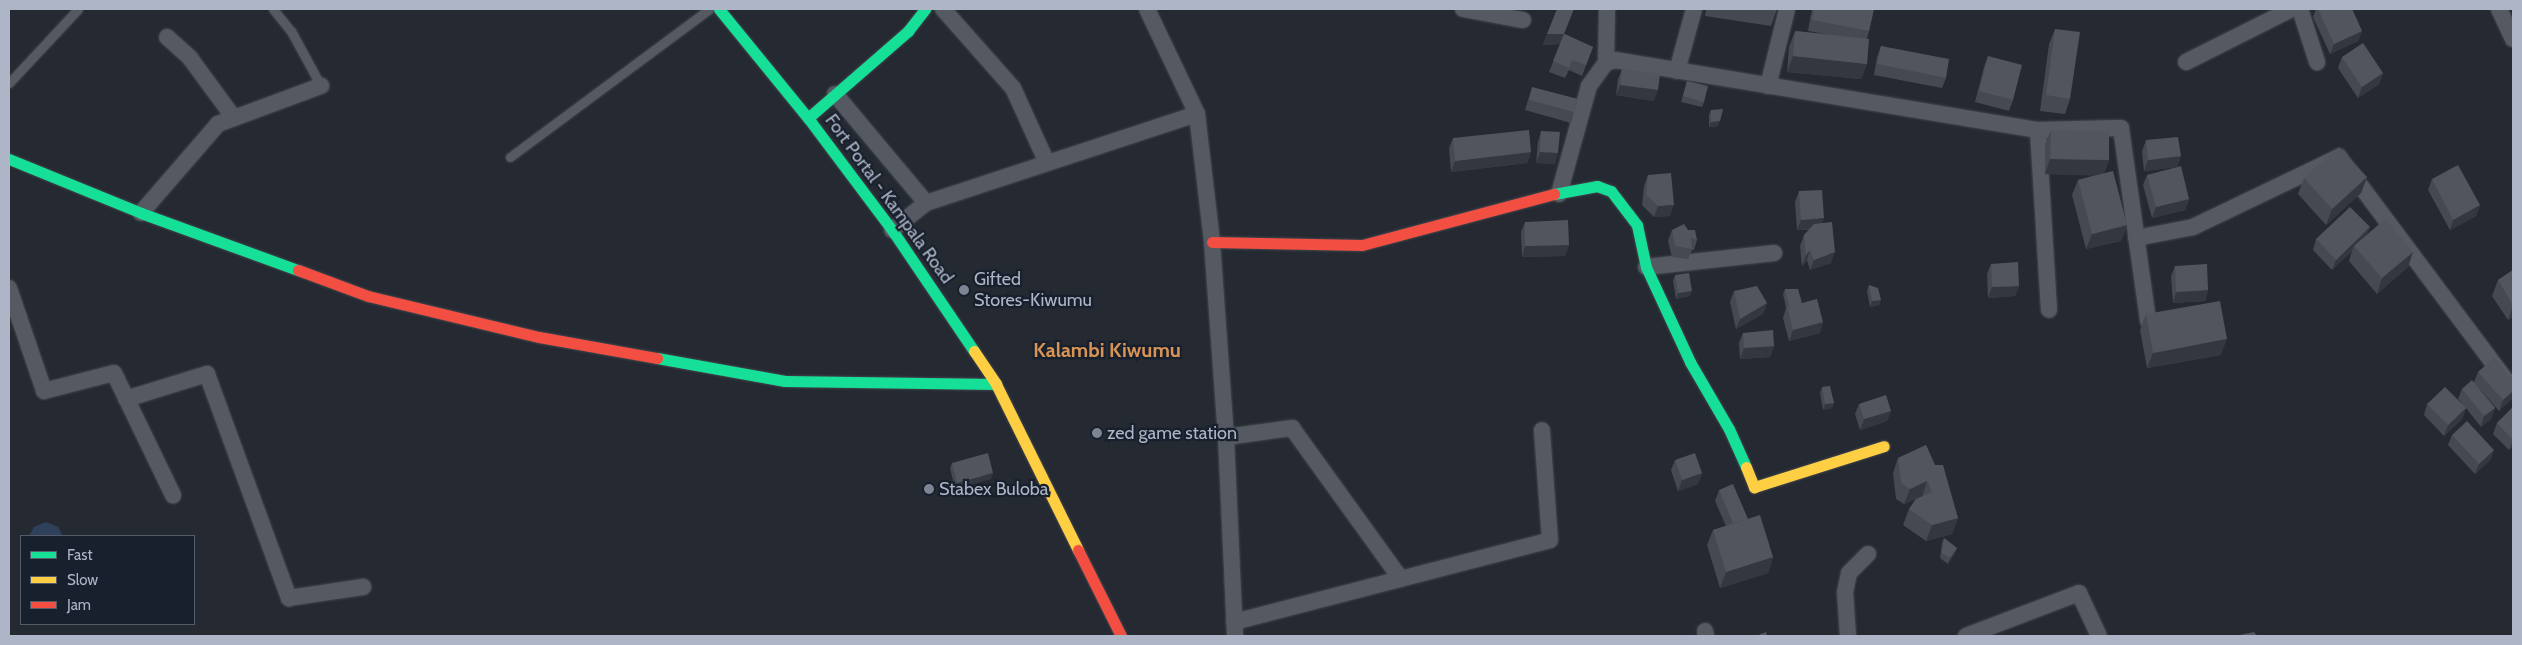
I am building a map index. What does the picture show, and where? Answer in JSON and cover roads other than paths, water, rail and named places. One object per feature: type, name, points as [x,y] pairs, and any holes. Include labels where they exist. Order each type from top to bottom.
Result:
[{"type":"street","name":"Fort Portal - Kampala Road","points":[[719,9],[808,118],[892,230],[996,384],[1121,636]]},
{"type":"street","points":[[808,118],[908,31],[925,9]]},
{"type":"street","points":[[943,9],[1013,88],[1047,163]]},
{"type":"street","points":[[1148,9],[1197,114],[1212,242],[1226,437],[1234,629],[1401,579],[1550,540],[1542,430]]},
{"type":"street","points":[[1463,9],[1523,20]]},
{"type":"street","points":[[1606,63],[1607,9]]},
{"type":"street","points":[[1676,71],[1694,9]]},
{"type":"street","points":[[1768,86],[1787,9]]},
{"type":"street","points":[[2186,62],[2292,9]]},
{"type":"street","points":[[2300,9],[2317,62]]},
{"type":"street","points":[[2499,9],[2513,39]]},
{"type":"street","points":[[167,37],[190,58],[234,118]]},
{"type":"street","points":[[1559,194],[1589,86],[1606,63],[1615,60],[2038,130],[2121,128],[2148,321]]},
{"type":"street","points":[[141,213],[218,124],[321,86]]},
{"type":"street","points":[[836,94],[926,202]]},
{"type":"street","points":[[892,230],[926,202],[1197,114]]},
{"type":"street","points":[[2038,130],[2049,310]]},
{"type":"street","points":[[2136,238],[2194,227],[2339,157],[2513,390]]},
{"type":"street","points":[[9,159],[141,213],[368,296],[539,337],[785,381],[996,384]]},
{"type":"street","points":[[1212,242],[1362,244],[1597,186],[1611,191],[1637,225],[1646,267],[1690,362],[1729,429],[1754,487],[1884,446]]},
{"type":"street","points":[[1646,267],[1774,253]]},
{"type":"street","points":[[9,288],[44,391],[114,373],[173,495]]},
{"type":"street","points":[[126,398],[207,374],[289,598],[363,588]]},
{"type":"street","points":[[1226,437],[1292,428],[1401,579]]},
{"type":"street","points":[[1848,636],[1845,592],[1849,573],[1868,554]]},
{"type":"street","points":[[1966,636],[2079,593],[2099,636]]},
{"type":"lane","points":[[9,83],[78,9]]},
{"type":"lane","points":[[273,9],[291,31],[321,86]]},
{"type":"lane","points":[[510,157],[709,9]]},
{"type":"water","points":[[46,522],[58,527],[62,535],[30,535],[34,527]]},
{"type":"place","name":"Gifted Stores-Kiwumu","points":[[964,290]]},
{"type":"place","name":"zed game station","points":[[1097,433]]},
{"type":"place","name":"Stabex Buloba","points":[[929,489]]},
{"type":"district","name":"Kalambi Kiwumu","points":[[1107,350]]}]
